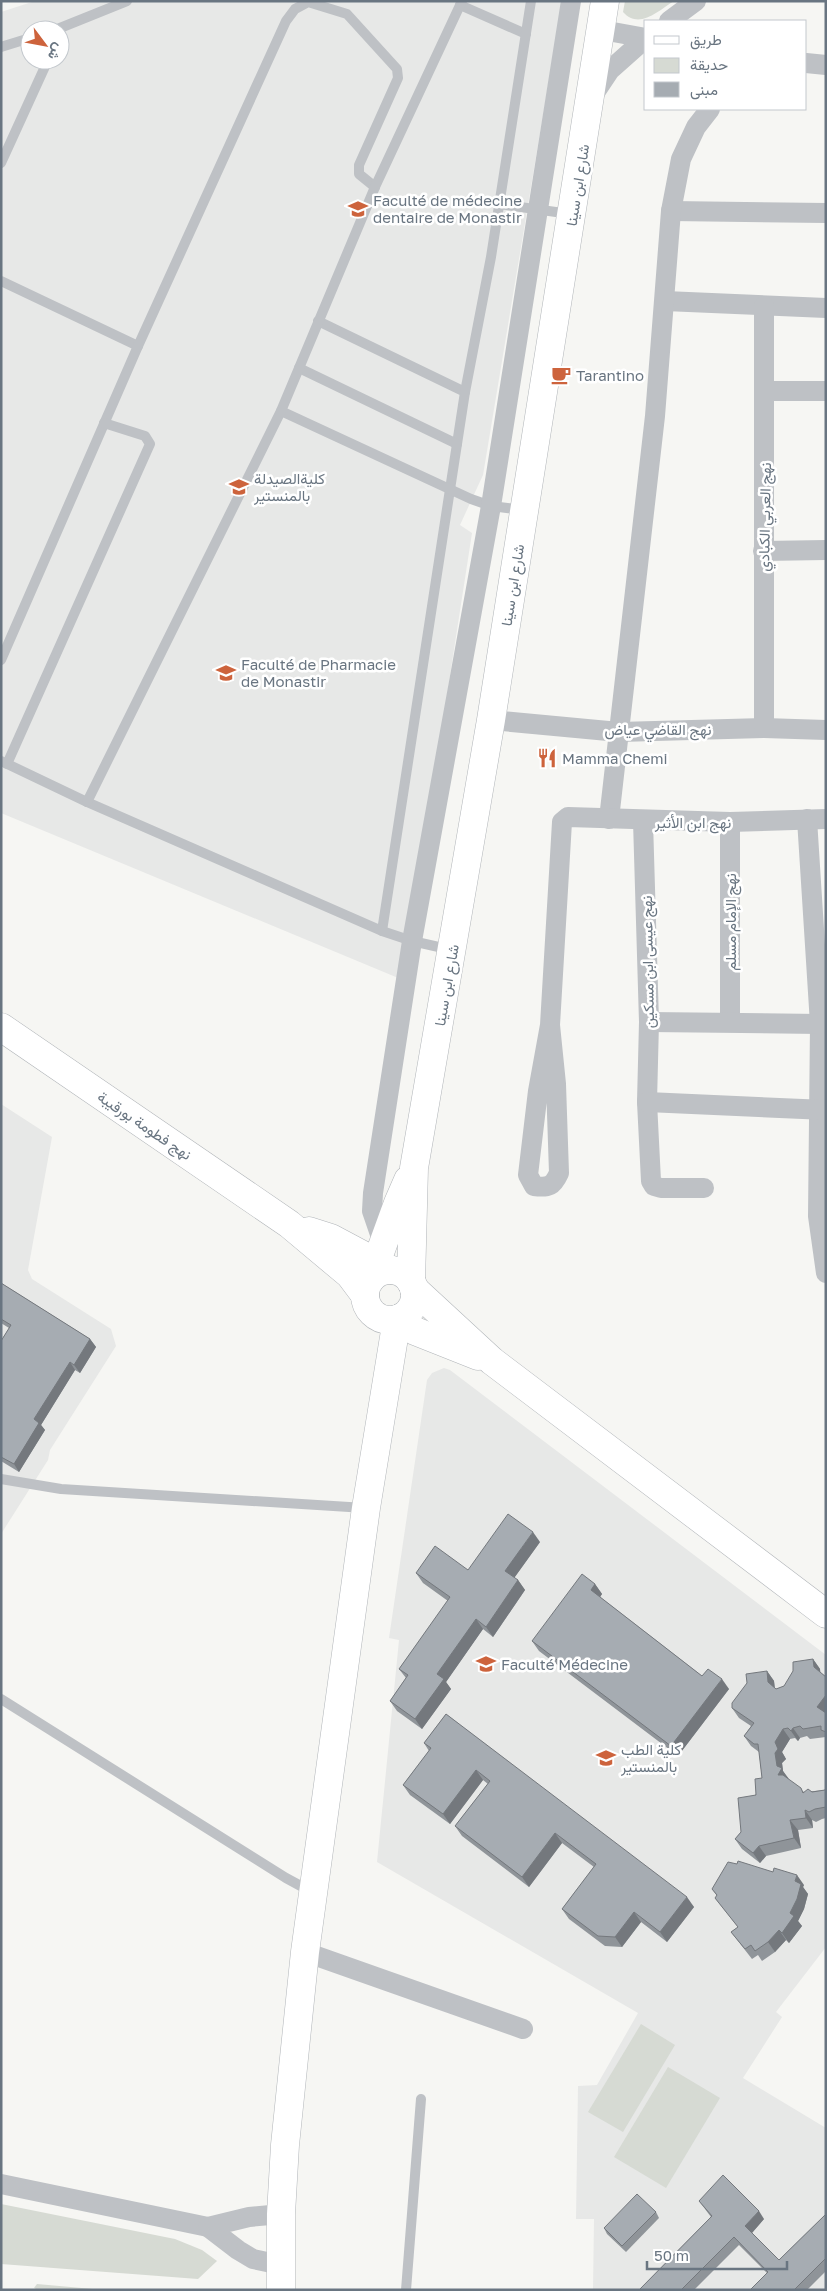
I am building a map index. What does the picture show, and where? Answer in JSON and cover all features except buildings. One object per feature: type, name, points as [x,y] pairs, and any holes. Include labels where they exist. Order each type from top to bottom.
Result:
[{"type":"main road","name":"شارع ابن سينا","points":[[414,1168],[453,950],[491,720],[523,510],[606,1]]},
{"type":"main road","name":"نهج فطومة بورقيبة","points":[[1,1027],[289,1224],[350,1275],[388,1287]]},
{"type":"main road","points":[[281,2277],[281,2214],[285,2145],[305,1952],[366,1508],[384,1391],[379,1336],[414,1168]]},
{"type":"main road","points":[[414,1168],[398,1203],[388,1287],[415,1331],[492,1361],[826,1614]]},
{"type":"street","points":[[388,1287],[372,1211],[373,1193],[412,941],[491,506],[571,1]]},
{"type":"street","points":[[670,20],[696,1]]},
{"type":"street","points":[[602,30],[644,38]]},
{"type":"street","points":[[590,101],[610,70],[644,40]]},
{"type":"street","points":[[807,63],[826,65]]},
{"type":"street","points":[[609,819],[654,426],[671,211],[681,159],[696,127],[709,110]]},
{"type":"street","points":[[671,211],[826,213]]},
{"type":"street","points":[[665,301],[826,308]]},
{"type":"street","name":"نهج العربي الكبادي","points":[[764,306],[764,728]]},
{"type":"street","points":[[765,391],[826,391]]},
{"type":"street","points":[[763,551],[826,550]]},
{"type":"street","name":"نهج القاضي عياض","points":[[491,720],[619,732],[764,728],[826,730]]},
{"type":"street","name":"نهج ابن الأثير","points":[[550,1025],[562,822],[568,817],[643,821],[730,822],[816,819]]},
{"type":"street","points":[[816,819],[823,1110],[818,1216],[826,1273]]},
{"type":"street","name":"نهج عيسى ابن مسكين","points":[[643,821],[649,1022],[647,1102],[651,1181],[654,1186],[660,1188],[704,1188]]},
{"type":"street","name":"نهج الإمام مسلم","points":[[730,822],[730,1022]]},
{"type":"street","points":[[649,1022],[820,1024]]},
{"type":"street","points":[[550,1025],[556,1084],[559,1173],[553,1184],[546,1188],[534,1186],[528,1175],[538,1091],[550,1025]]},
{"type":"street","points":[[647,1102],[823,1110]]},
{"type":"street","points":[[305,1952],[522,2029]]},
{"type":"street","points":[[1,2184],[208,2227],[249,2217],[281,2214]]},
{"type":"street","points":[[208,2227],[238,2250],[281,2277]]},
{"type":"lane","points":[[70,25],[127,1]]},
{"type":"lane","points":[[346,1],[347,14]]},
{"type":"lane","points":[[382,931],[449,489],[499,204],[531,1]]},
{"type":"lane","points":[[1,660],[138,346],[286,21],[295,9],[308,2],[347,14],[397,69],[398,78],[359,165],[359,174],[375,186]]},
{"type":"lane","points":[[87,802],[281,410],[375,186],[461,3],[526,34]]},
{"type":"lane","points":[[1,47],[20,41]]},
{"type":"lane","points":[[1,163],[43,70]]},
{"type":"lane","points":[[499,204],[572,215]]},
{"type":"lane","points":[[1,280],[138,346]]},
{"type":"lane","points":[[318,321],[465,392]]},
{"type":"lane","points":[[299,368],[457,444]]},
{"type":"lane","points":[[281,410],[449,489],[491,506],[523,510]]},
{"type":"lane","points":[[104,423],[145,436],[150,444],[4,762],[87,802],[382,931],[412,941],[453,950]]},
{"type":"lane","points":[[1,1479],[61,1489],[366,1508]]},
{"type":"lane","points":[[1,1699],[286,1878],[314,1893]]},
{"type":"lane","points":[[406,2290],[421,2099]]},
{"type":"shaded area","name":"كليةالصيدلة بالمنستير","points":[[35,1],[562,1],[483,475],[460,525],[472,533],[403,980],[1,813],[1,12]]},
{"type":"shaded area","points":[[1,1104],[52,1137],[28,1270],[32,1279],[111,1329],[116,1346],[50,1450],[48,1460],[1,1534]]},
{"type":"shaded area","name":"كلية الطب بالمنستير","points":[[444,1368],[450,1370],[826,1655],[826,1947],[776,2012],[782,2017],[743,2078],[826,2128],[826,2290],[593,2290],[594,2219],[576,2219],[578,2086],[597,2085],[638,2013],[377,1862],[399,1640],[389,1638],[427,1380],[432,1373]]},
{"type":"green space","points":[[625,1],[674,1],[655,14],[642,19],[635,19],[623,12]]},
{"type":"green space","points":[[641,2024],[675,2045],[623,2132],[588,2112]]},
{"type":"green space","points":[[668,2067],[720,2098],[666,2188],[614,2157]]},
{"type":"green space","points":[[1,2204],[175,2239],[202,2250],[217,2261],[198,2279],[1,2264]]},
{"type":"green space","points":[[37,2284],[104,2290],[38,2290],[34,2288]]},
{"type":"place","name":"Faculté de médecine dentaire de Monastir","points":[[358,209]]},
{"type":"place","name":"Tarantino","points":[[561,375]]},
{"type":"place","name":"كليةالصيدلة بالمنستير","points":[[239,487]]},
{"type":"place","name":"Faculté de Pharmacie de Monastir","points":[[226,673]]},
{"type":"place","name":"Mamma Chemi","points":[[547,758]]},
{"type":"place","name":"Faculté Médecine","points":[[486,1664]]},
{"type":"place","name":"كلية الطب بالمنستير","points":[[606,1758]]}]
